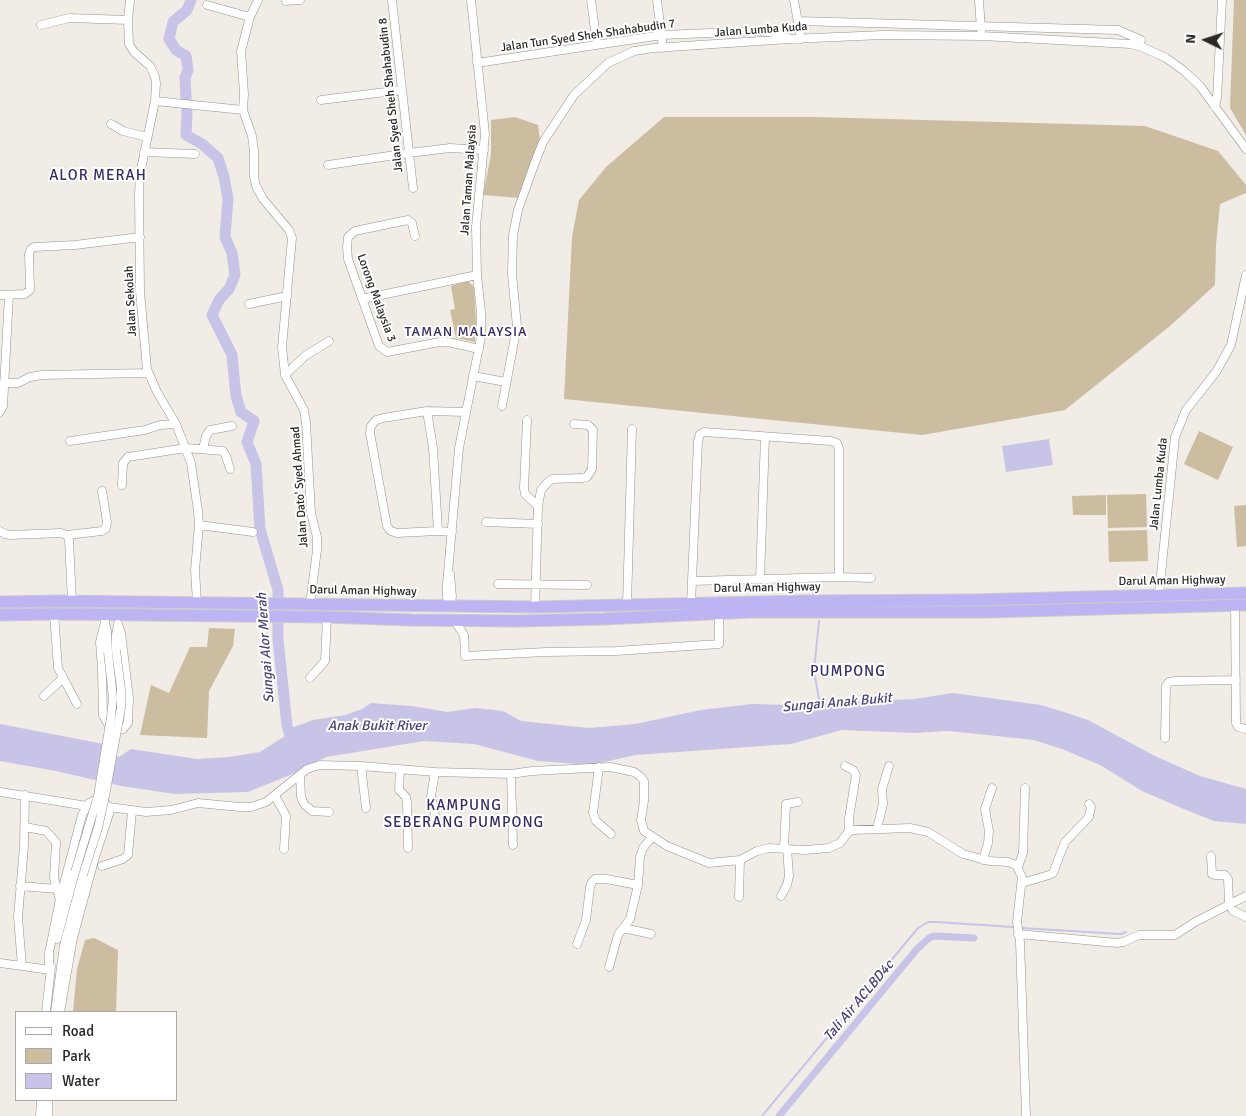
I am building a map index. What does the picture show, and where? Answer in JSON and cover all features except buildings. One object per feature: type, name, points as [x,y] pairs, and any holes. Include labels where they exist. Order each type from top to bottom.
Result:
[{"type":"highway","name":"Darul Aman Highway","points":[[197,603],[535,607],[805,601],[968,601],[1246,593]]},
{"type":"highway","points":[[948,612],[968,601],[986,612]]},
{"type":"highway","points":[[0,602],[197,603]]},
{"type":"highway","points":[[412,620],[442,612],[449,605],[454,613],[489,621]]},
{"type":"highway","name":"Darul Aman Highway","points":[[122,620],[289,616],[489,621],[603,620],[805,611],[986,612],[1240,605]]},
{"type":"highway","points":[[0,615],[54,614],[122,620]]},
{"type":"street","name":"Jalan Sekolah","points":[[130,0],[128,20],[130,48],[150,66],[156,77],[155,101],[144,152],[139,194],[140,292],[148,373],[176,424],[191,464],[199,525],[195,570],[197,603]]},
{"type":"street","name":"Jalan Dato' Syed Ahmad","points":[[258,0],[250,17],[241,51],[244,94],[243,110],[252,136],[256,186],[263,199],[289,230],[292,238],[282,347],[285,375],[304,410],[306,423],[311,513],[317,537],[310,604]]},
{"type":"street","points":[[286,2],[300,0]]},
{"type":"street","name":"Jalan Syed Sheh Shahabudin 8","points":[[392,0],[413,188]]},
{"type":"street","name":"Jalan Taman Malaysia","points":[[449,605],[447,597],[459,448],[479,349],[482,324],[477,275],[476,227],[485,134],[470,0]]},
{"type":"street","points":[[591,0],[597,45]]},
{"type":"street","points":[[657,0],[663,48]]},
{"type":"street","points":[[794,0],[801,39]]},
{"type":"street","points":[[979,0],[982,36]]},
{"type":"street","points":[[1215,107],[1222,0]]},
{"type":"street","points":[[207,4],[250,17]]},
{"type":"street","points":[[41,25],[69,18],[128,20]]},
{"type":"street","points":[[798,21],[1118,30],[1141,40]]},
{"type":"street","name":"Jalan Tun Syed Sheh Shahabudin 7","points":[[477,63],[662,35],[758,30],[777,33],[790,39]]},
{"type":"street","points":[[1096,42],[1097,30]]},
{"type":"street","name":"Jalan Lumba Kuda","points":[[502,406],[517,326],[512,274],[512,246],[515,222],[530,174],[543,142],[574,95],[608,63],[634,51],[790,39],[883,35],[982,36],[1130,44],[1142,47],[1166,58],[1183,70],[1200,86],[1246,149]]},
{"type":"street","points":[[321,100],[402,90]]},
{"type":"street","points":[[155,101],[243,110]]},
{"type":"street","points":[[111,124],[123,131],[147,136]]},
{"type":"street","points":[[328,165],[409,153],[460,148],[484,150]]},
{"type":"street","points":[[144,152],[195,154]]},
{"type":"street","name":"Lorong Malaysia 3","points":[[415,236],[412,223],[408,220],[355,231],[351,233],[347,242],[347,252],[379,346],[384,351],[392,352],[448,342],[479,349]]},
{"type":"street","points":[[0,295],[25,294],[30,290],[29,254],[31,248],[140,237]]},
{"type":"street","name":"Jalan Lumba Kuda","points":[[1160,594],[1175,437],[1186,410],[1216,372],[1232,345],[1246,274]]},
{"type":"street","points":[[362,299],[477,275]]},
{"type":"street","points":[[0,412],[3,406],[9,295]]},
{"type":"street","points":[[249,304],[287,296]]},
{"type":"street","points":[[285,375],[305,356],[329,341]]},
{"type":"street","points":[[4,383],[18,384],[30,377],[42,375],[148,373]]},
{"type":"street","points":[[473,376],[506,382]]},
{"type":"street","points":[[452,532],[438,530],[397,533],[391,531],[386,526],[370,433],[371,426],[376,420],[427,411],[465,412]]},
{"type":"street","points":[[427,411],[433,448],[438,530]]},
{"type":"street","points":[[527,420],[524,488],[525,494],[538,506]]},
{"type":"street","points":[[70,441],[145,430],[160,425],[176,424]]},
{"type":"street","points":[[535,607],[538,506],[541,490],[552,479],[583,478],[590,473],[593,430],[588,426],[574,424]]},
{"type":"street","points":[[203,449],[206,436],[210,430],[232,426]]},
{"type":"street","points":[[627,606],[632,429]]},
{"type":"street","points":[[691,604],[698,436],[704,432],[834,441],[838,445],[839,577]]},
{"type":"street","points":[[760,579],[765,437]]},
{"type":"street","points":[[122,485],[123,463],[128,457],[186,448],[223,451],[230,469]]},
{"type":"street","points":[[0,531],[10,535],[61,533],[67,535],[102,532],[106,528],[102,491]]},
{"type":"street","points":[[486,522],[538,524]]},
{"type":"street","points":[[199,525],[253,532]]},
{"type":"street","points":[[67,535],[69,540],[72,601]]},
{"type":"street","points":[[692,581],[839,577],[871,578]]},
{"type":"street","points":[[498,584],[587,584]]},
{"type":"street","points":[[1240,605],[1236,723],[1242,728]]},
{"type":"street","points":[[54,614],[57,661],[63,678],[77,704]]},
{"type":"street","points":[[454,620],[464,635],[465,656],[616,651],[719,644],[719,614]]},
{"type":"street","points":[[310,678],[325,661],[327,617]]},
{"type":"street","points":[[104,619],[100,642],[103,715],[109,726],[118,730],[123,730],[128,723],[129,698],[121,633],[122,620]]},
{"type":"street","points":[[55,1011],[64,945],[98,796],[111,717],[113,698],[112,651],[104,619]]},
{"type":"street","points":[[112,651],[122,620]]},
{"type":"street","points":[[44,696],[63,678]]},
{"type":"street","points":[[1165,738],[1166,686],[1169,682],[1236,680]]},
{"type":"street","points":[[109,807],[132,811],[171,810],[198,803],[240,807],[260,805],[275,796],[307,769],[320,765],[361,766],[434,772],[511,774],[610,767],[634,772],[642,778],[645,788],[641,825],[644,831],[693,858],[709,863],[740,860],[757,851],[769,848],[805,850],[834,847],[840,843],[848,831],[848,818],[856,775],[853,770],[845,766]]},
{"type":"street","points":[[361,766],[366,808]]},
{"type":"street","points":[[877,829],[884,804],[882,789],[889,766]]},
{"type":"street","points":[[599,767],[593,813],[596,821],[611,834]]},
{"type":"street","points":[[400,769],[399,790],[406,797],[407,802],[408,848]]},
{"type":"street","points":[[434,772],[431,796],[436,820]]},
{"type":"street","points":[[511,774],[513,845]]},
{"type":"street","points":[[300,775],[301,796],[304,804],[312,810],[329,812]]},
{"type":"street","points":[[984,860],[989,832],[985,809],[992,788]]},
{"type":"street","points":[[1018,867],[1023,858],[1025,788]]},
{"type":"street","points":[[0,792],[87,806]]},
{"type":"street","points":[[22,966],[18,926],[25,827],[25,795]]},
{"type":"street","points":[[275,796],[286,816],[284,849]]},
{"type":"street","points":[[50,970],[49,953],[60,899],[82,815],[87,806],[92,801],[98,799],[105,802],[109,807],[109,814],[95,856],[76,929],[60,1011]]},
{"type":"street","points":[[781,896],[789,876],[785,848],[786,804],[798,802]]},
{"type":"street","points":[[1022,883],[1049,876],[1053,873],[1065,842],[1090,817],[1092,807],[1089,804]]},
{"type":"street","points":[[102,866],[124,859],[128,855],[132,811]]},
{"type":"street","points":[[25,827],[46,831],[54,839],[57,847],[54,878],[60,899]]},
{"type":"street","points":[[848,831],[877,829],[922,830],[963,854],[984,860],[1011,862],[1018,867],[1022,883],[1016,922],[1020,950],[1026,1116]]},
{"type":"street","points":[[610,967],[618,935],[629,922],[638,885],[640,857],[645,845],[652,837]]},
{"type":"street","points":[[1211,856],[1212,874],[1225,875],[1228,879],[1229,904],[1232,911],[1246,917]]},
{"type":"street","points":[[739,897],[740,860]]},
{"type":"street","points":[[46,1011],[50,970],[59,930],[79,873]]},
{"type":"street","points":[[578,944],[586,920],[590,887],[595,879],[606,879],[638,885]]},
{"type":"street","points":[[20,886],[57,889]]},
{"type":"street","points":[[1018,934],[1122,942],[1138,935],[1174,935],[1246,896]]},
{"type":"street","points":[[623,928],[651,934]]},
{"type":"street","points":[[0,963],[50,970]]},
{"type":"street","points":[[40,1116],[41,1101]]},
{"type":"street","points":[[48,1101],[48,1116]]},
{"type":"green space","points":[[1234,0],[1246,0],[1246,135],[1230,108]]},
{"type":"green space","points":[[515,117],[538,125],[540,141],[520,198],[483,195],[491,155],[491,120]]},
{"type":"green space","points":[[664,117],[814,117],[1145,126],[1218,151],[1246,185],[1246,193],[1220,204],[1215,285],[1170,326],[1065,410],[922,435],[564,399],[572,237],[579,200],[606,167]]},
{"type":"green space","points":[[468,281],[474,287],[475,342],[456,338],[450,310],[455,309],[451,286]]},
{"type":"green space","points":[[1199,431],[1233,447],[1218,480],[1184,464]]},
{"type":"green space","points":[[1146,494],[1147,527],[1108,528],[1107,495]]},
{"type":"green space","points":[[1106,495],[1106,515],[1073,515],[1072,496]]},
{"type":"green space","points":[[1246,505],[1246,546],[1237,547],[1234,506]]},
{"type":"green space","points":[[1147,530],[1148,561],[1109,562],[1108,531]]},
{"type":"green space","points":[[209,628],[235,629],[233,646],[209,691],[207,738],[140,735],[151,685],[169,693],[190,647],[207,647]]},
{"type":"green space","points":[[94,938],[118,950],[116,1011],[73,1011],[77,969],[85,940]]},
{"type":"water","points":[[1049,439],[1053,465],[1006,472],[1002,446]]},
{"type":"water","name":"Anak Bukit River","points":[[953,693],[1041,705],[1067,713],[1088,720],[1155,756],[1200,776],[1246,789],[1246,824],[1214,821],[1191,812],[1142,791],[1102,766],[1065,750],[1034,740],[949,731],[913,733],[842,730],[791,744],[635,755],[591,765],[538,761],[474,744],[424,741],[326,757],[295,773],[248,792],[175,794],[121,786],[56,771],[0,761],[0,724],[109,745],[111,752],[119,757],[131,749],[197,759],[229,757],[260,752],[285,736],[287,726],[294,727],[313,720],[345,715],[362,709],[371,703],[412,706],[447,712],[476,708],[503,711],[521,721],[589,728],[635,724],[701,710],[752,704],[789,705],[915,699]]},
{"type":"waterway","name":"Sungai Alor Merah","points":[[191,0],[187,10],[173,22],[169,39],[176,50],[186,56],[188,70],[185,78],[186,135],[202,144],[218,158],[228,199],[225,237],[232,253],[235,275],[229,289],[219,300],[212,315],[232,355],[236,396],[241,412],[254,421],[247,442],[256,464],[260,529],[278,590],[278,639],[287,726],[292,741]]},
{"type":"waterway","name":"Sungai Anak Bukit","points":[[819,621],[814,671],[820,705]]},
{"type":"waterway","points":[[762,1116],[918,928],[928,922],[1013,927]]},
{"type":"waterway","points":[[1021,928],[1121,934],[1126,932]]},
{"type":"waterway","name":"Tali Air ACLBD4c","points":[[779,1116],[917,949],[929,938],[934,936],[974,938]]},
{"type":"district","name":"ALOR MERAH","points":[[98,176]]},
{"type":"district","name":"TAMAN MALAYSIA","points":[[466,332]]},
{"type":"district","name":"PUMPONG","points":[[848,672]]},
{"type":"district","name":"KAMPUNG SEBERANG PUMPONG","points":[[464,814]]}]
